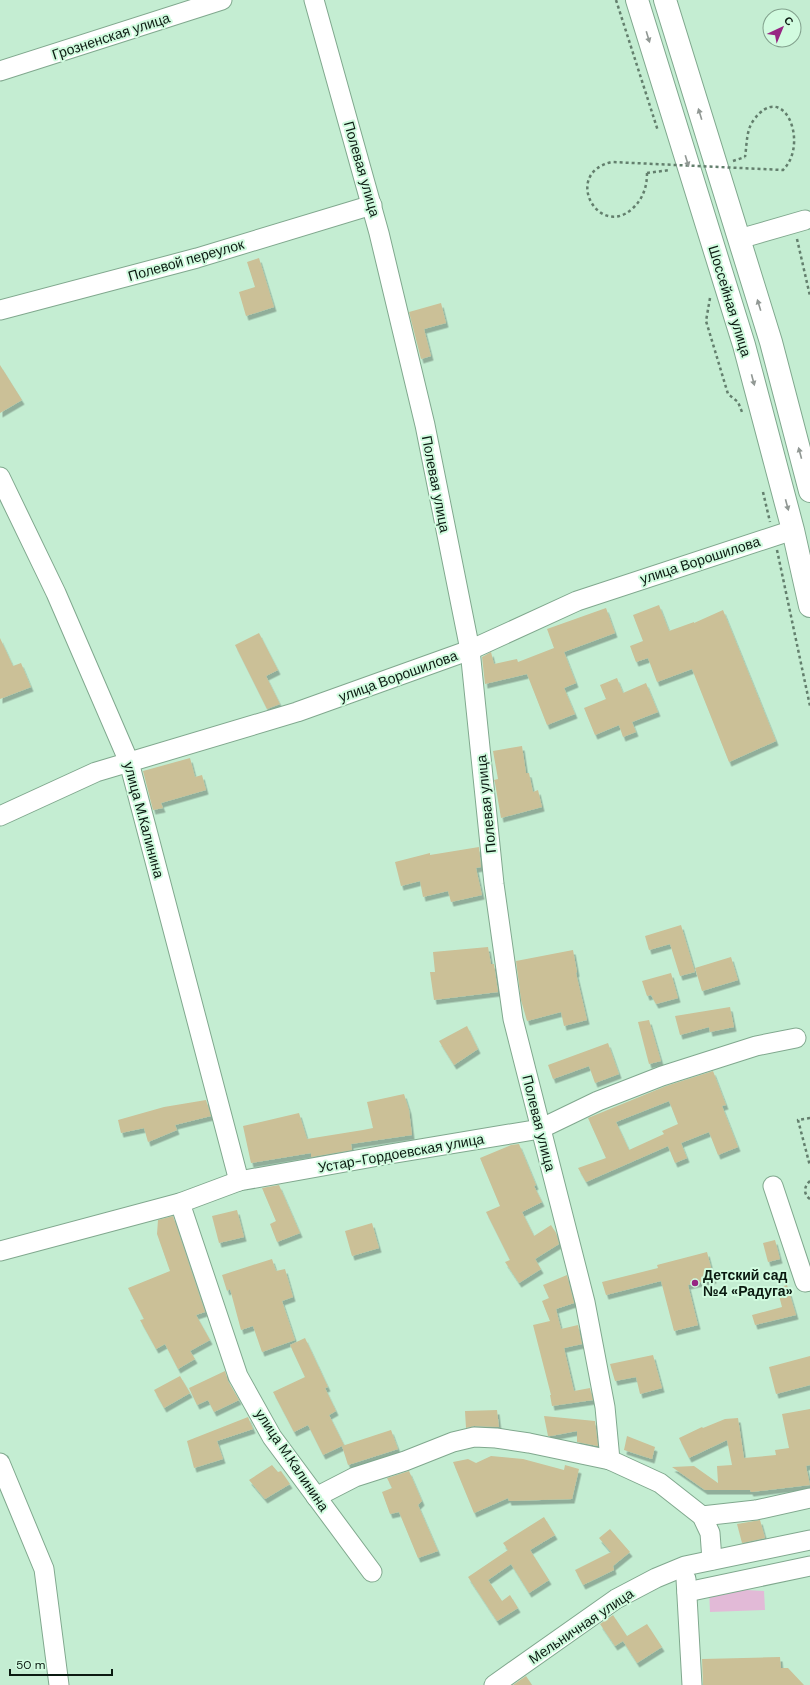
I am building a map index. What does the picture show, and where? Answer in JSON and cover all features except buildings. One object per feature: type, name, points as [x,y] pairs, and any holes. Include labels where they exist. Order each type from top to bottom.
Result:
[{"type":"main road","name":"Шоссейная улица","points":[[637,0],[744,345],[783,533],[810,606]]},
{"type":"main road","name":"Шоссейная улица","points":[[665,0],[771,342],[810,491]]},
{"type":"street","name":"Грозненская улица","points":[[0,71],[222,0]]},
{"type":"street","name":"Полевая улица","points":[[314,0],[372,205],[424,425],[470,650],[494,884],[513,1018],[585,1302],[605,1407],[610,1460]]},
{"type":"street","name":"Полевой переулок","points":[[0,310],[197,258],[372,205]]},
{"type":"street","points":[[739,239],[799,221]]},
{"type":"street","name":"улица М.Калинина","points":[[0,476],[56,593],[129,762],[239,1181]]},
{"type":"street","name":"улица Ворошилова","points":[[0,816],[96,772],[297,712],[470,650],[577,601],[783,533]]},
{"type":"street","name":"Устар-Гордоевская улица","points":[[0,1251],[180,1203],[239,1181],[540,1129],[598,1101],[662,1076],[756,1046],[796,1038]]},
{"type":"street","points":[[773,1186],[803,1252],[805,1282],[810,1281]]},
{"type":"street","name":"улица М.Калинина","points":[[180,1203],[238,1376],[272,1437],[372,1572]]},
{"type":"street","points":[[316,1497],[355,1477],[405,1461],[453,1442],[474,1437],[496,1438],[529,1443],[610,1460],[660,1483],[702,1516],[710,1533],[712,1560]]},
{"type":"street","points":[[0,1463],[44,1569],[59,1685]]},
{"type":"street","points":[[702,1516],[756,1510],[810,1498]]},
{"type":"street","name":"Мельничная улица","points":[[494,1685],[616,1599],[656,1578],[685,1566],[810,1540]]},
{"type":"street","points":[[685,1566],[692,1685]]},
{"type":"street","points":[[687,1592],[810,1566]]},
{"type":"path","points":[[616,0],[658,133]]},
{"type":"path","points":[[731,162],[744,157],[746,139],[752,122],[758,115],[765,109],[774,106],[786,108]]},
{"type":"path","points":[[670,170],[647,173],[643,197],[632,209],[624,214],[611,217],[602,214],[595,207],[588,196],[587,186],[592,173],[597,168],[612,162],[773,170],[783,170],[789,168]]},
{"type":"path","points":[[667,162],[672,177]]},
{"type":"path","points":[[799,221],[810,296]]},
{"type":"path","points":[[708,290],[710,298],[706,321],[728,394],[738,402],[744,416]]},
{"type":"path","points":[[763,491],[783,533],[810,706]]},
{"type":"path","points":[[810,1118],[798,1120],[810,1166]]},
{"type":"path","points":[[810,1181],[805,1189],[810,1199]]},
{"type":"shaded area","points":[[709,1588],[764,1591],[765,1610],[710,1612]]},
{"type":"place","name":"Детский сад №4 «Радуга»","points":[[695,1283]]}]
